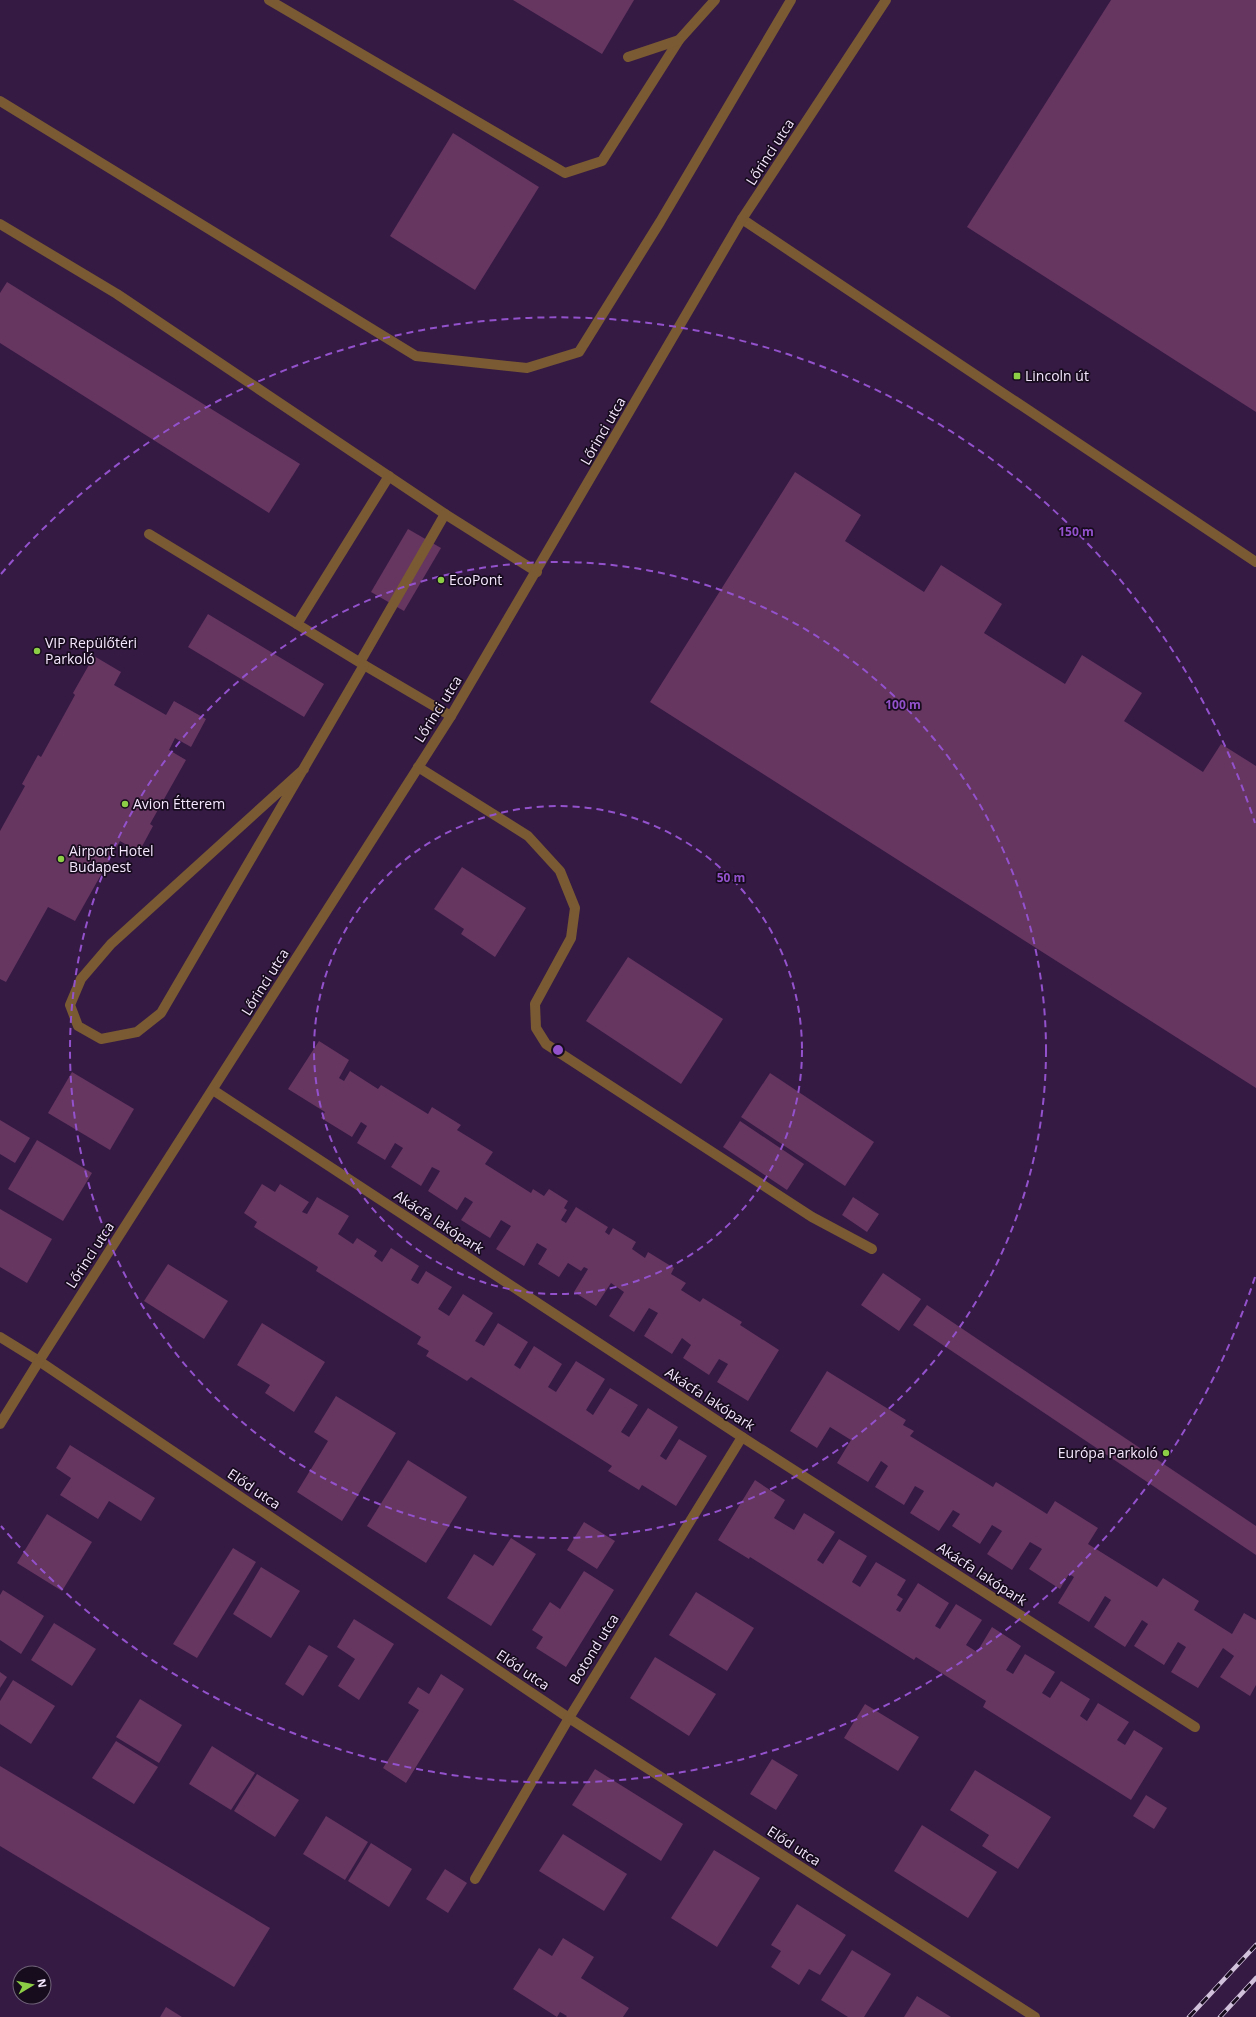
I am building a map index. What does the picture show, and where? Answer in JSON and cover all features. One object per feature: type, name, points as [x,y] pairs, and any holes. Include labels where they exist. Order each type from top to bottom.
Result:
[{"type":"street","points":[[269,0],[565,173],[602,161],[679,40],[715,0]]},
{"type":"street","points":[[0,102],[416,356],[527,368],[579,352],[660,222],[791,0]]},
{"type":"street","name":"Lőrinci utca","points":[[0,1424],[418,767],[452,716],[742,219],[886,0]]},
{"type":"street","points":[[628,57],[679,40]]},
{"type":"street","points":[[742,219],[1256,562]]},
{"type":"street","points":[[0,224],[117,294],[445,514],[537,572]]},
{"type":"street","points":[[298,624],[389,476]]},
{"type":"street","points":[[304,769],[111,944],[81,980],[70,1004],[78,1026],[101,1039],[137,1032],[162,1013],[304,769],[445,514]]},
{"type":"street","points":[[149,534],[362,664],[452,716]]},
{"type":"street","points":[[418,767],[528,836],[560,870],[575,908],[571,938],[535,1004],[536,1028],[546,1044],[812,1217],[872,1249]]},
{"type":"street","name":"Akácfa lakópark","points":[[213,1090],[742,1437],[1195,1727]]},
{"type":"street","name":"Előd utca","points":[[0,1337],[39,1361],[569,1718],[1035,2017]]},
{"type":"street","name":"Botond utca","points":[[475,1879],[569,1718],[742,1437]]},
{"type":"building","points":[[513,0],[634,0],[602,54]]},
{"type":"building","points":[[1111,0],[1256,0],[1256,412],[967,227]]},
{"type":"building","points":[[453,133],[539,187],[475,290],[390,236]]},
{"type":"building","points":[[7,282],[300,464],[269,513],[0,343],[0,293]]},
{"type":"building","points":[[795,472],[861,515],[845,541],[924,592],[941,565],[1002,604],[984,633],[1065,684],[1082,655],[1142,693],[1124,721],[1203,772],[1221,744],[1256,766],[1256,1088],[650,702]]},
{"type":"building","points":[[408,529],[441,548],[404,611],[371,592]]},
{"type":"building","points":[[208,614],[324,684],[304,717],[188,647]]},
{"type":"building","points":[[94,656],[121,672],[114,685],[166,715],[174,701],[206,719],[191,747],[175,738],[169,750],[186,760],[150,824],[153,826],[139,852],[120,841],[75,921],[48,907],[6,982],[0,979],[0,831],[25,786],[22,784],[38,755],[41,757],[75,695],[73,693]]},
{"type":"building","points":[[462,867],[526,908],[495,957],[461,934],[464,929],[434,909]]},
{"type":"building","points":[[628,957],[723,1019],[681,1084],[586,1021]]},
{"type":"building","points":[[319,1041],[349,1060],[339,1078],[344,1081],[350,1071],[378,1089],[381,1085],[428,1114],[432,1107],[461,1125],[457,1130],[493,1152],[485,1164],[531,1193],[533,1189],[544,1196],[549,1189],[568,1201],[564,1208],[567,1210],[561,1220],[566,1223],[576,1207],[608,1227],[605,1232],[609,1235],[613,1228],[636,1242],[632,1249],[645,1258],[648,1252],[674,1268],[671,1274],[686,1283],[681,1290],[700,1302],[703,1298],[742,1322],[740,1325],[779,1350],[748,1401],[717,1382],[728,1364],[719,1359],[709,1375],[683,1358],[691,1345],[682,1338],[672,1354],[644,1336],[658,1313],[649,1308],[634,1332],[609,1316],[624,1292],[611,1283],[596,1306],[574,1292],[588,1269],[584,1267],[581,1271],[568,1263],[559,1277],[538,1264],[547,1249],[537,1243],[524,1266],[496,1249],[511,1226],[501,1220],[490,1238],[461,1220],[473,1202],[465,1197],[457,1210],[428,1191],[440,1171],[432,1167],[421,1186],[391,1167],[403,1148],[395,1143],[385,1160],[357,1143],[367,1126],[361,1122],[352,1137],[321,1118],[325,1112],[288,1089]]},
{"type":"building","points":[[72,1072],[134,1109],[110,1150],[48,1113]]},
{"type":"building","points":[[770,1073],[874,1142],[845,1186],[741,1117]]},
{"type":"building","points":[[0,1120],[30,1138],[15,1163],[0,1154]]},
{"type":"building","points":[[740,1121],[804,1164],[787,1190],[723,1147]]},
{"type":"building","points":[[37,1140],[92,1173],[63,1221],[8,1189]]},
{"type":"building","points":[[262,1184],[275,1192],[280,1184],[309,1202],[302,1212],[307,1214],[317,1197],[349,1216],[338,1234],[353,1244],[357,1238],[377,1251],[374,1256],[382,1262],[391,1248],[419,1266],[411,1280],[418,1284],[426,1271],[452,1287],[438,1309],[449,1316],[463,1294],[493,1313],[475,1341],[484,1346],[498,1323],[528,1342],[514,1365],[520,1369],[534,1346],[562,1364],[548,1387],[556,1392],[576,1361],[605,1379],[586,1410],[593,1415],[610,1388],[638,1405],[621,1432],[629,1437],[648,1408],[678,1427],[660,1456],[666,1460],[679,1439],[707,1456],[676,1506],[642,1485],[639,1490],[608,1471],[612,1466],[471,1377],[467,1381],[426,1356],[429,1351],[417,1344],[421,1337],[316,1271],[318,1267],[254,1227],[257,1222],[244,1213]]},
{"type":"building","points":[[853,1197],[879,1214],[867,1232],[842,1215]]},
{"type":"building","points":[[0,1209],[52,1239],[27,1283],[0,1267]]},
{"type":"building","points":[[168,1264],[228,1301],[204,1339],[144,1301]]},
{"type":"building","points":[[883,1273],[921,1299],[899,1331],[861,1305]]},
{"type":"building","points":[[927,1305],[1256,1526],[1256,1555],[913,1325]]},
{"type":"building","points":[[262,1323],[325,1362],[294,1412],[265,1393],[270,1385],[237,1365]]},
{"type":"building","points":[[827,1371],[906,1420],[903,1425],[914,1431],[910,1436],[993,1487],[996,1482],[1047,1514],[1055,1501],[1098,1528],[1088,1544],[1157,1587],[1163,1578],[1199,1601],[1194,1610],[1232,1634],[1244,1613],[1256,1620],[1256,1685],[1250,1696],[1220,1677],[1234,1656],[1223,1648],[1198,1688],[1171,1672],[1186,1647],[1178,1642],[1164,1665],[1134,1646],[1148,1624],[1142,1620],[1125,1647],[1094,1627],[1111,1600],[1105,1596],[1089,1622],[1058,1603],[1074,1577],[1069,1574],[1060,1589],[1029,1569],[1042,1549],[1030,1542],[1012,1570],[987,1554],[1002,1531],[992,1525],[980,1544],[952,1526],[960,1514],[953,1510],[939,1531],[910,1513],[924,1491],[915,1486],[904,1505],[875,1487],[888,1466],[881,1461],[868,1482],[837,1463],[851,1440],[830,1427],[817,1448],[790,1431]]},
{"type":"building","points":[[336,1396],[396,1433],[342,1521],[297,1492],[328,1441],[314,1432]]},
{"type":"building","points":[[70,1445],[155,1498],[141,1521],[109,1501],[98,1519],[60,1495],[71,1478],[56,1468]]},
{"type":"building","points":[[408,1460],[467,1497],[426,1563],[367,1526]]},
{"type":"building","points":[[755,1480],[785,1500],[774,1518],[794,1530],[804,1513],[835,1532],[817,1560],[823,1564],[839,1539],[867,1556],[852,1582],[860,1587],[876,1562],[906,1580],[897,1595],[903,1599],[896,1610],[900,1612],[918,1583],[949,1603],[935,1626],[940,1629],[956,1604],[982,1620],[966,1645],[977,1652],[992,1627],[1021,1646],[1006,1670],[1013,1674],[1025,1654],[1055,1672],[1042,1693],[1050,1698],[1061,1681],[1090,1699],[1080,1716],[1087,1721],[1098,1703],[1129,1722],[1117,1740],[1125,1745],[1134,1730],[1163,1748],[1131,1800],[983,1707],[986,1701],[916,1657],[914,1660],[750,1557],[749,1559],[718,1540]]},
{"type":"building","points":[[47,1514],[92,1542],[62,1591],[17,1563]]},
{"type":"building","points":[[584,1522],[615,1541],[597,1569],[567,1550]]},
{"type":"building","points":[[511,1538],[536,1554],[491,1626],[447,1598],[474,1554],[493,1566]]},
{"type":"building","points":[[233,1548],[256,1562],[197,1658],[173,1644]]},
{"type":"building","points":[[261,1567],[300,1591],[271,1638],[233,1614]]},
{"type":"building","points":[[584,1571],[614,1590],[566,1667],[536,1648],[543,1637],[532,1630],[550,1602],[560,1609]]},
{"type":"building","points":[[3,1590],[44,1616],[21,1654],[0,1640],[0,1595]]},
{"type":"building","points":[[696,1592],[754,1628],[727,1671],[669,1635]]},
{"type":"building","points":[[354,1619],[394,1644],[359,1700],[338,1686],[355,1659],[337,1647]]},
{"type":"building","points":[[54,1623],[96,1649],[72,1686],[31,1660]]},
{"type":"building","points":[[309,1645],[328,1656],[303,1696],[285,1684]]},
{"type":"building","points":[[655,1657],[716,1694],[689,1736],[630,1698]]},
{"type":"building","points":[[0,1672],[7,1677],[0,1688]]},
{"type":"building","points":[[441,1674],[464,1689],[406,1783],[383,1768],[419,1710],[408,1703],[418,1687],[429,1694]]},
{"type":"building","points":[[13,1680],[55,1706],[31,1744],[0,1724],[0,1701]]},
{"type":"building","points":[[140,1699],[182,1725],[159,1763],[116,1737]]},
{"type":"building","points":[[865,1704],[919,1737],[898,1771],[844,1738]]},
{"type":"building","points":[[116,1741],[158,1767],[134,1804],[92,1778]]},
{"type":"building","points":[[212,1746],[255,1773],[231,1810],[189,1784]]},
{"type":"building","points":[[772,1759],[798,1775],[776,1810],[750,1794]]},
{"type":"building","points":[[0,1766],[270,1928],[234,1987],[0,1846]]},
{"type":"building","points":[[595,1769],[683,1824],[661,1861],[572,1805]]},
{"type":"building","points":[[975,1770],[1051,1817],[1018,1869],[982,1846],[989,1835],[950,1810]]},
{"type":"building","points":[[257,1774],[299,1800],[275,1837],[234,1811]]},
{"type":"building","points":[[1146,1795],[1167,1808],[1154,1829],[1133,1816]]},
{"type":"building","points":[[326,1816],[368,1842],[345,1880],[303,1854]]},
{"type":"building","points":[[922,1825],[997,1872],[968,1918],[894,1871]]},
{"type":"building","points":[[563,1834],[627,1874],[604,1911],[539,1871]]},
{"type":"building","points":[[371,1843],[412,1869],[389,1907],[348,1881]]},
{"type":"building","points":[[714,1850],[760,1878],[717,1947],[671,1918]]},
{"type":"building","points":[[445,1869],[467,1883],[448,1913],[426,1899]]},
{"type":"building","points":[[797,1904],[846,1935],[820,1975],[809,1969],[799,1985],[771,1967],[781,1951],[771,1945]]},
{"type":"building","points":[[563,1938],[594,1957],[581,1978],[629,2008],[623,2017],[566,2017],[567,2016],[560,2012],[557,2017],[513,1989],[539,1948],[552,1956]]},
{"type":"building","points":[[852,1950],[891,1974],[864,2017],[848,2017],[821,2000]]},
{"type":"building","points":[[917,1996],[951,2017],[904,2017]]},
{"type":"building","points":[[166,2007],[182,2017],[160,2017]]},
{"type":"railway","points":[[1189,2017],[1256,1945]]},
{"type":"railway","points":[[1220,2017],[1256,1978]]},
{"type":"place","name":"Lincoln út","points":[[1017,376]]},
{"type":"place","name":"EcoPont","points":[[441,580]]},
{"type":"place","name":"VIP Repülőtéri Parkoló","points":[[37,651]]},
{"type":"place","name":"Avion Étterem","points":[[125,804]]},
{"type":"place","name":"Airport Hotel Budapest","points":[[61,859]]},
{"type":"place","name":"Európa Parkoló","points":[[1166,1453]]}]
